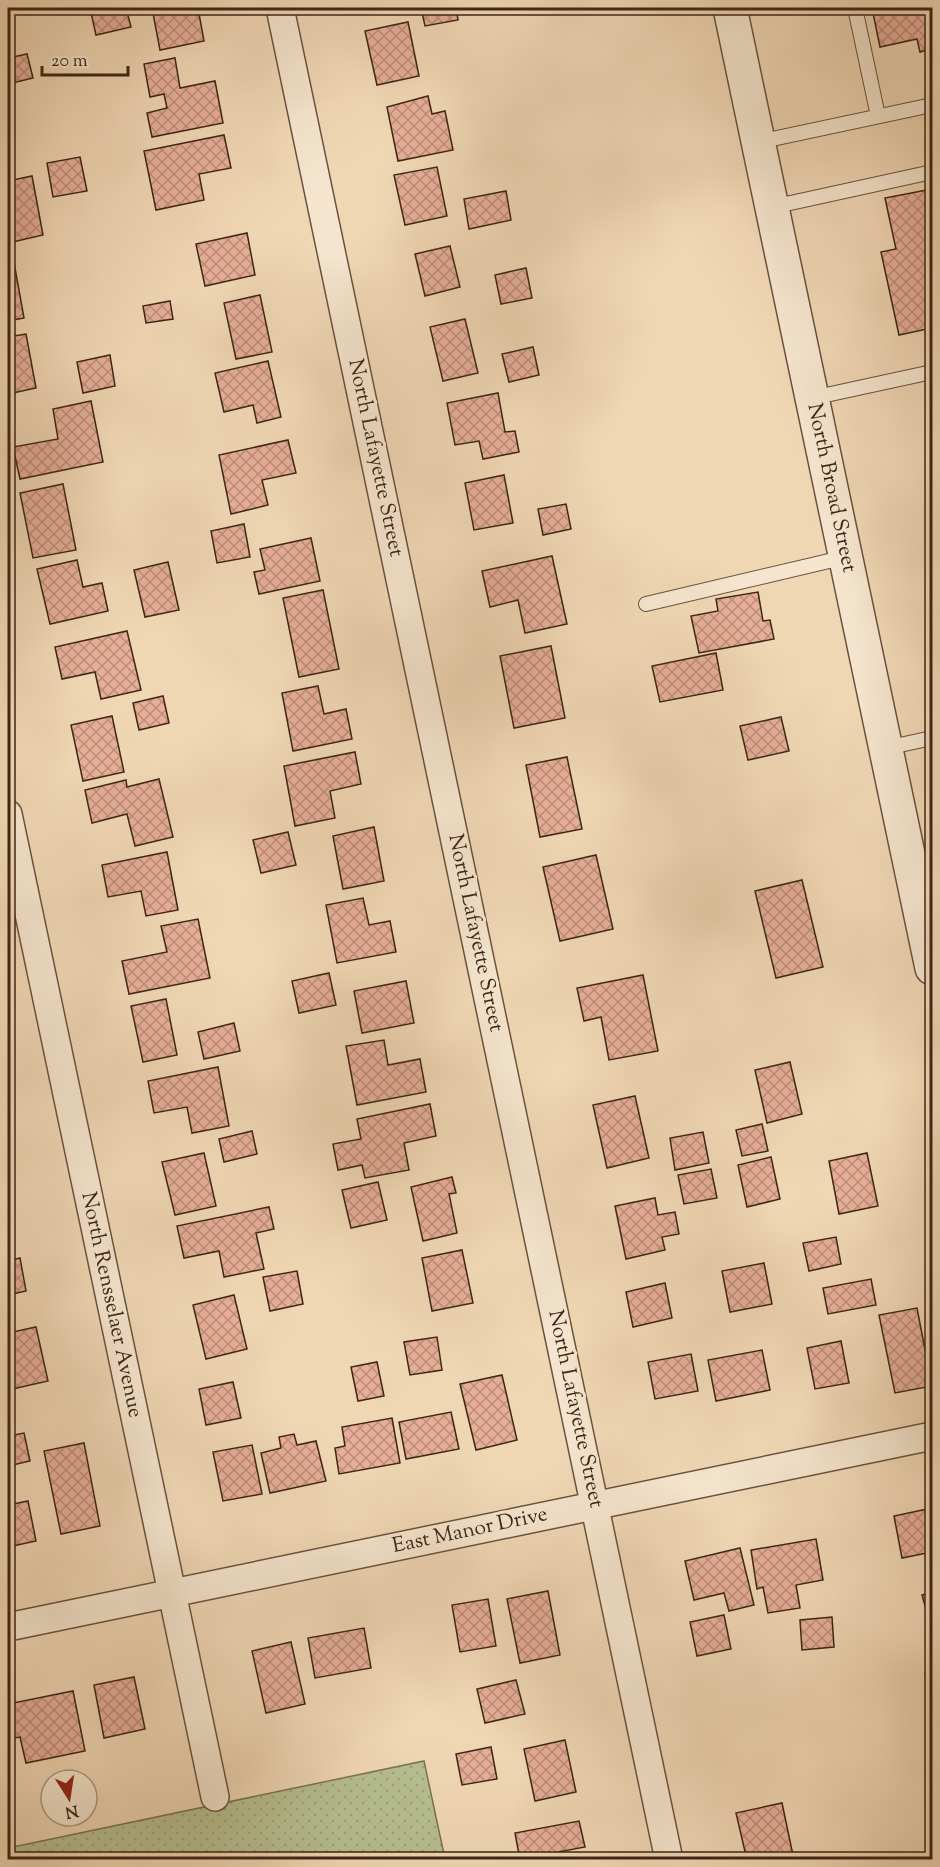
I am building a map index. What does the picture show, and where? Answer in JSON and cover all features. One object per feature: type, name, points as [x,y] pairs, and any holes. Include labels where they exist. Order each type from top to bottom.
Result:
[{"type":"street","name":"North Lafayette Street","points":[[280,8],[669,1860]]},
{"type":"street","name":"North Broad Street","points":[[730,8],[933,968]]},
{"type":"street","name":"North Rensselaer Avenue","points":[[8,814],[215,1797]]},
{"type":"street","name":"East Manor Drive","points":[[8,1627],[933,1436]]},
{"type":"lane","points":[[855,8],[878,116]]},
{"type":"lane","points":[[758,142],[933,105]]},
{"type":"lane","points":[[772,207],[933,172]]},
{"type":"lane","points":[[812,398],[933,372]]},
{"type":"lane","points":[[646,604],[846,557]]},
{"type":"lane","points":[[886,748],[933,738]]},
{"type":"green space","points":[[424,1761],[445,1859],[8,1860],[8,1848]]},
{"type":"building","points":[[90,8],[126,8],[131,27],[96,35]]},
{"type":"building","points":[[152,8],[198,8],[204,41],[160,50]]},
{"type":"building","points":[[421,8],[456,8],[458,20],[425,26]]},
{"type":"building","points":[[898,8],[932,8],[932,49],[920,52],[917,39],[880,47],[873,13]]},
{"type":"building","points":[[408,22],[419,76],[377,85],[365,31]]},
{"type":"building","points":[[27,54],[33,78],[8,84],[8,58]]},
{"type":"building","points":[[175,58],[180,88],[215,81],[223,123],[152,137],[147,113],[167,108],[164,94],[150,97],[144,64]]},
{"type":"building","points":[[428,96],[432,114],[445,111],[453,150],[398,161],[387,107]]},
{"type":"building","points":[[224,135],[231,168],[199,174],[204,200],[156,210],[144,151]]},
{"type":"building","points":[[80,157],[87,191],[53,197],[47,163]]},
{"type":"building","points":[[437,167],[447,216],[405,225],[394,175]]},
{"type":"building","points":[[32,176],[43,235],[8,243],[8,181]]},
{"type":"building","points":[[932,189],[932,328],[899,335],[881,252],[896,249],[885,198]]},
{"type":"building","points":[[506,191],[511,220],[469,229],[464,199]]},
{"type":"building","points":[[247,233],[255,275],[205,286],[196,244]]},
{"type":"building","points":[[450,246],[460,287],[425,296],[415,254]]},
{"type":"building","points":[[13,257],[24,318],[8,321],[8,258]]},
{"type":"building","points":[[526,268],[532,298],[501,304],[495,275]]},
{"type":"building","points":[[260,295],[272,352],[236,359],[224,303]]},
{"type":"building","points":[[170,301],[173,319],[146,323],[143,306]]},
{"type":"building","points":[[465,319],[478,373],[443,381],[430,327]]},
{"type":"building","points":[[26,334],[36,388],[8,394],[8,337]]},
{"type":"building","points":[[533,347],[539,375],[509,382],[502,354]]},
{"type":"building","points":[[110,355],[115,386],[83,393],[77,362]]},
{"type":"building","points":[[268,361],[281,417],[257,423],[253,405],[224,412],[215,373]]},
{"type":"building","points":[[498,393],[505,432],[515,431],[519,452],[483,459],[479,441],[455,445],[447,403]]},
{"type":"building","points":[[91,401],[103,462],[20,479],[13,447],[58,439],[53,409]]},
{"type":"building","points":[[288,440],[296,473],[262,480],[268,505],[231,514],[219,455]]},
{"type":"building","points":[[504,475],[513,523],[474,530],[465,483]]},
{"type":"building","points":[[63,484],[76,550],[33,558],[20,493]]},
{"type":"building","points":[[566,504],[571,529],[543,535],[538,509]]},
{"type":"building","points":[[244,524],[250,557],[217,563],[211,531]]},
{"type":"building","points":[[311,538],[320,581],[259,594],[254,572],[265,570],[260,549]]},
{"type":"building","points":[[552,556],[567,624],[525,633],[518,600],[490,607],[482,571]]},
{"type":"building","points":[[77,560],[83,587],[102,583],[108,611],[50,624],[37,569]]},
{"type":"building","points":[[168,562],[179,610],[145,617],[134,570]]},
{"type":"building","points":[[323,590],[339,669],[299,677],[283,598]]},
{"type":"building","points":[[758,592],[763,621],[770,620],[774,639],[699,653],[691,616],[718,611],[716,599]]},
{"type":"building","points":[[127,631],[141,690],[101,699],[95,672],[62,679],[55,647]]},
{"type":"building","points":[[551,646],[565,718],[514,728],[500,656]]},
{"type":"building","points":[[716,653],[723,690],[660,702],[652,666]]},
{"type":"building","points":[[318,686],[324,714],[346,709],[352,739],[293,751],[282,693]]},
{"type":"building","points":[[163,696],[169,723],[139,730],[133,703]]},
{"type":"building","points":[[112,716],[124,772],[83,781],[71,725]]},
{"type":"building","points":[[781,717],[789,751],[748,760],[740,726]]},
{"type":"building","points":[[355,752],[361,784],[330,791],[335,818],[295,826],[284,766]]},
{"type":"building","points":[[567,757],[582,829],[540,837],[526,765]]},
{"type":"building","points":[[159,779],[173,837],[135,846],[127,814],[92,823],[85,790],[126,780],[127,787]]},
{"type":"building","points":[[374,827],[384,881],[343,889],[333,836]]},
{"type":"building","points":[[288,832],[296,865],[261,873],[253,840]]},
{"type":"building","points":[[167,852],[178,910],[146,916],[141,891],[108,897],[102,865]]},
{"type":"building","points":[[596,855],[613,929],[560,941],[543,867]]},
{"type":"building","points":[[802,880],[823,967],[776,978],[755,891]]},
{"type":"building","points":[[363,898],[369,925],[390,921],[396,952],[337,963],[326,905]]},
{"type":"building","points":[[198,919],[210,978],[129,994],[122,961],[167,952],[161,926]]},
{"type":"building","points":[[329,973],[336,1005],[299,1013],[292,981]]},
{"type":"building","points":[[643,975],[658,1051],[609,1060],[601,1017],[584,1021],[577,988]]},
{"type":"building","points":[[406,981],[414,1023],[362,1033],[354,991]]},
{"type":"building","points":[[166,999],[177,1055],[143,1062],[131,1006]]},
{"type":"building","points":[[234,1023],[240,1051],[204,1059],[198,1032]]},
{"type":"building","points":[[384,1040],[388,1065],[420,1059],[426,1092],[357,1105],[346,1046]]},
{"type":"building","points":[[790,1062],[802,1114],[767,1123],[755,1070]]},
{"type":"building","points":[[218,1067],[229,1126],[192,1133],[187,1107],[154,1113],[148,1081]]},
{"type":"building","points":[[635,1096],[649,1158],[607,1168],[593,1105]]},
{"type":"building","points":[[430,1104],[436,1136],[404,1143],[409,1170],[365,1178],[362,1165],[338,1170],[333,1144],[361,1139],[357,1119]]},
{"type":"building","points":[[762,1124],[768,1151],[742,1156],[736,1130]]},
{"type":"building","points":[[252,1131],[257,1154],[224,1162],[219,1139]]},
{"type":"building","points":[[703,1132],[709,1163],[675,1170],[670,1138]]},
{"type":"building","points":[[204,1153],[216,1206],[175,1215],[162,1162]]},
{"type":"building","points":[[867,1153],[878,1206],[839,1214],[829,1161]]},
{"type":"building","points":[[771,1157],[780,1199],[747,1207],[738,1165]]},
{"type":"building","points":[[711,1169],[717,1198],[684,1204],[678,1175]]},
{"type":"building","points":[[452,1177],[456,1193],[449,1194],[457,1233],[423,1241],[411,1187]]},
{"type":"building","points":[[378,1182],[387,1220],[351,1228],[342,1190]]},
{"type":"building","points":[[655,1198],[658,1215],[675,1212],[679,1234],[662,1237],[665,1250],[626,1259],[615,1206]]},
{"type":"building","points":[[269,1207],[274,1229],[256,1233],[264,1269],[224,1277],[219,1251],[184,1258],[177,1226]]},
{"type":"building","points":[[836,1237],[841,1264],[809,1271],[803,1243]]},
{"type":"building","points":[[462,1250],[473,1303],[432,1311],[422,1258]]},
{"type":"building","points":[[20,1258],[26,1291],[8,1295],[8,1261]]},
{"type":"building","points":[[764,1263],[772,1304],[730,1312],[722,1271]]},
{"type":"building","points":[[297,1271],[303,1304],[270,1311],[263,1277]]},
{"type":"building","points":[[871,1279],[876,1305],[828,1314],[823,1288]]},
{"type":"building","points":[[665,1283],[672,1318],[633,1327],[626,1292]]},
{"type":"building","points":[[234,1295],[247,1349],[206,1359],[193,1305]]},
{"type":"building","points":[[917,1308],[932,1386],[895,1393],[879,1315]]},
{"type":"building","points":[[36,1327],[48,1381],[8,1390],[8,1333]]},
{"type":"building","points":[[437,1337],[442,1370],[410,1375],[404,1342]]},
{"type":"building","points":[[841,1341],[849,1383],[815,1389],[807,1348]]},
{"type":"building","points":[[762,1350],[770,1390],[716,1401],[708,1360]]},
{"type":"building","points":[[691,1354],[698,1391],[655,1399],[648,1362]]},
{"type":"building","points":[[377,1362],[384,1396],[358,1401],[351,1367]]},
{"type":"building","points":[[502,1375],[517,1440],[476,1450],[460,1384]]},
{"type":"building","points":[[233,1382],[241,1418],[206,1425],[199,1389]]},
{"type":"building","points":[[451,1412],[459,1449],[406,1459],[399,1422]]},
{"type":"building","points":[[392,1418],[400,1463],[339,1474],[335,1448],[345,1446],[342,1427]]},
{"type":"building","points":[[24,1433],[30,1461],[8,1466],[8,1436]]},
{"type":"building","points":[[294,1434],[297,1445],[316,1441],[326,1481],[270,1493],[261,1453],[281,1448],[279,1437]]},
{"type":"building","points":[[84,1443],[100,1526],[61,1534],[44,1451]]},
{"type":"building","points":[[252,1445],[262,1494],[223,1501],[213,1452]]},
{"type":"building","points":[[28,1501],[36,1541],[8,1547],[8,1505]]},
{"type":"building","points":[[932,1508],[932,1552],[902,1558],[894,1516]]},
{"type":"building","points":[[816,1539],[823,1580],[796,1585],[800,1608],[768,1613],[763,1587],[757,1589],[751,1550]]},
{"type":"building","points":[[740,1548],[754,1605],[729,1611],[724,1593],[694,1600],[685,1561]]},
{"type":"building","points":[[548,1591],[560,1655],[520,1663],[507,1599]]},
{"type":"building","points":[[932,1592],[932,1619],[929,1620],[922,1595]]},
{"type":"building","points":[[488,1599],[496,1646],[460,1652],[452,1605]]},
{"type":"building","points":[[724,1615],[731,1649],[697,1656],[690,1622]]},
{"type":"building","points":[[832,1617],[834,1647],[802,1650],[800,1620]]},
{"type":"building","points":[[364,1628],[371,1668],[315,1678],[308,1638]]},
{"type":"building","points":[[291,1642],[305,1704],[266,1713],[252,1651]]},
{"type":"building","points":[[932,1671],[932,1703],[925,1673]]},
{"type":"building","points":[[134,1677],[145,1729],[104,1738],[94,1685]]},
{"type":"building","points":[[516,1680],[525,1714],[485,1723],[477,1689]]},
{"type":"building","points":[[73,1691],[85,1751],[26,1763],[20,1737],[8,1739],[8,1704]]},
{"type":"building","points":[[565,1740],[576,1792],[535,1801],[524,1749]]},
{"type":"building","points":[[491,1747],[497,1779],[462,1785],[456,1754]]},
{"type":"building","points":[[782,1803],[794,1860],[747,1860],[736,1813]]},
{"type":"building","points":[[579,1821],[585,1847],[558,1852],[560,1860],[520,1860],[515,1833]]}]
